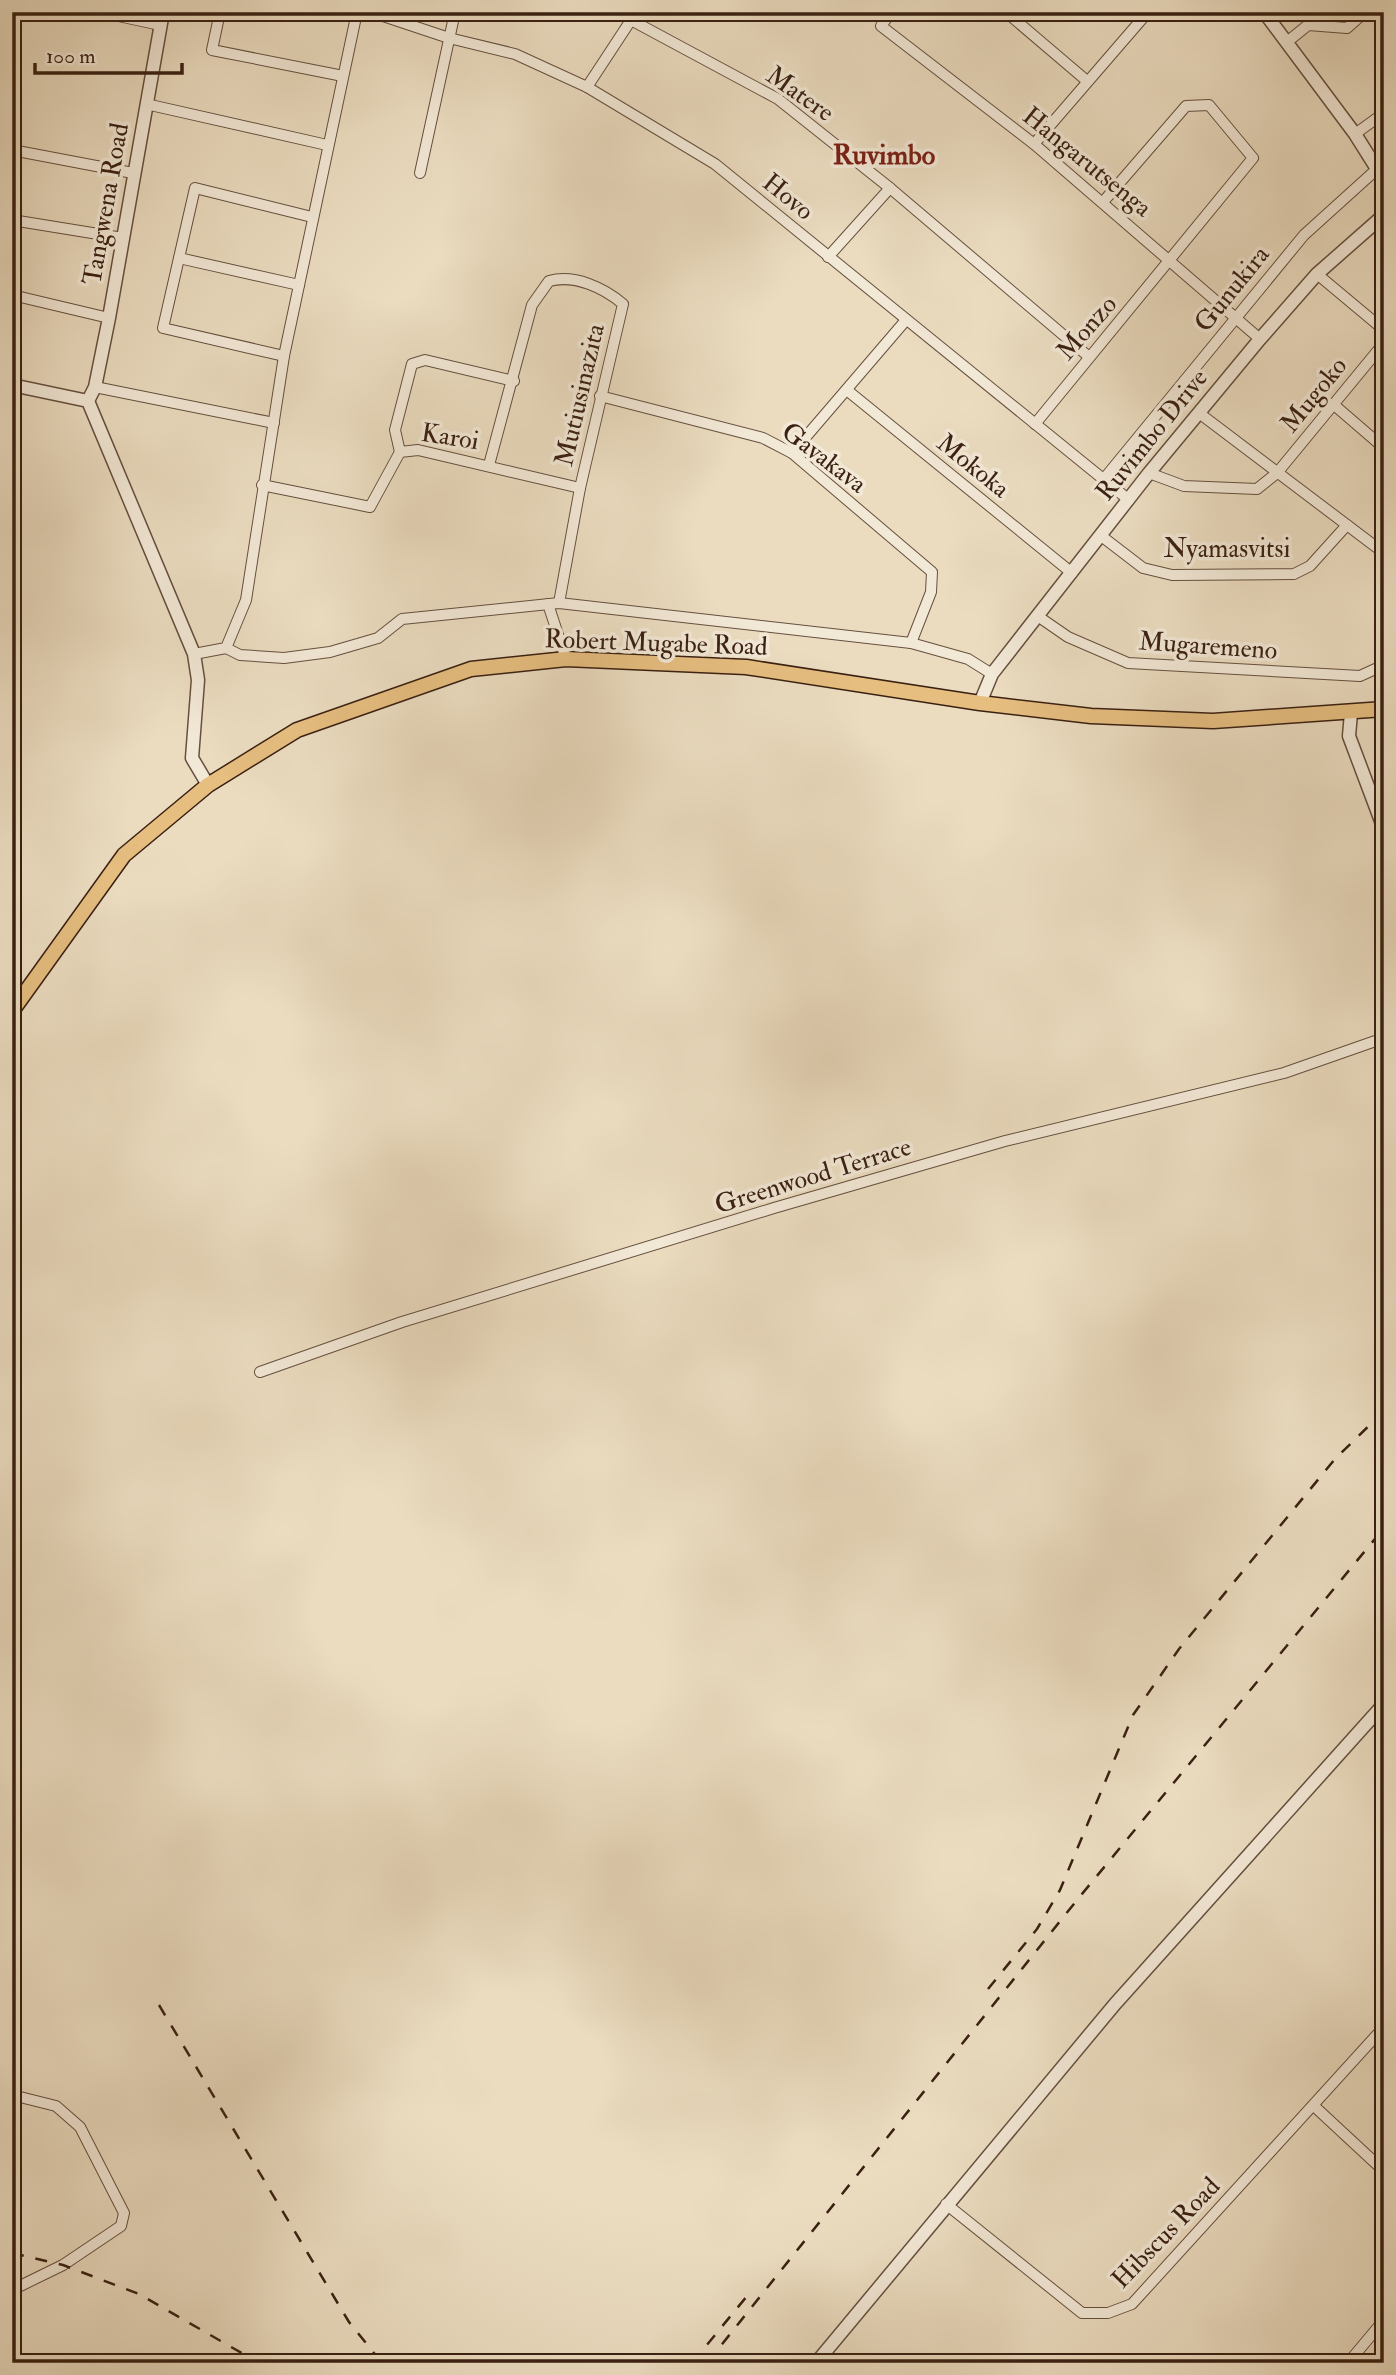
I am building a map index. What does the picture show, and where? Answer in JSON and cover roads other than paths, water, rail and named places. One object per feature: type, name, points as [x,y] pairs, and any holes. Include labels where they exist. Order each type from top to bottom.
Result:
[{"type":"main road","name":"Robert Mugabe Road","points":[[12,1011],[124,855],[208,785],[297,730],[330,716],[471,669],[566,659],[746,667],[980,704],[1091,716],[1213,721],[1384,709]]},
{"type":"street","points":[[100,12],[162,19]]},
{"type":"street","points":[[220,12],[212,50],[343,76]]},
{"type":"street","points":[[226,648],[246,600],[284,356],[357,12]]},
{"type":"street","name":"Hovo","points":[[371,12],[449,38],[514,54],[587,87],[715,164],[1129,500]]},
{"type":"street","points":[[420,173],[455,12]]},
{"type":"street","name":"Hangarutsenga","points":[[891,12],[881,26],[1034,144],[1172,260],[1260,339]]},
{"type":"street","points":[[1006,12],[1087,81]]},
{"type":"street","points":[[1264,12],[1355,134],[1381,174]]},
{"type":"street","points":[[1287,42],[1308,25],[1347,28],[1365,12]]},
{"type":"street","points":[[1034,144],[1147,13]]},
{"type":"street","name":"Tangwena Road","points":[[88,401],[94,387],[109,318],[162,19]]},
{"type":"street","name":"Matere","points":[[587,87],[631,20],[778,99],[890,188],[1088,356]]},
{"type":"street","points":[[146,104],[327,145]]},
{"type":"street","name":"Monzo","points":[[1035,424],[1088,356],[1172,260],[1253,158],[1209,105],[1186,106],[1103,202]]},
{"type":"street","points":[[1355,134],[1384,113]]},
{"type":"street","points":[[12,150],[133,173]]},
{"type":"street","name":"Gunukira","points":[[1103,480],[1304,235],[1381,174]]},
{"type":"street","points":[[284,356],[163,328],[195,188],[312,216]]},
{"type":"street","points":[[828,257],[890,188]]},
{"type":"street","name":"Ruvimbo Drive","points":[[980,704],[992,674],[1149,473],[1317,274],[1384,215]]},
{"type":"street","points":[[12,220],[123,238]]},
{"type":"street","points":[[179,258],[299,285]]},
{"type":"street","points":[[1317,274],[1384,330]]},
{"type":"street","name":"Mutiusinazita","points":[[489,465],[514,381],[532,305],[549,281],[562,277],[606,289],[623,304],[554,604]]},
{"type":"street","points":[[12,295],[109,318]]},
{"type":"street","points":[[792,453],[848,391],[905,320]]},
{"type":"street","name":"Mugoko","points":[[1278,473],[1384,343]]},
{"type":"street","points":[[400,452],[395,430],[412,364],[425,359],[514,381]]},
{"type":"street","points":[[12,385],[88,401],[194,654],[198,680],[192,758],[208,785]]},
{"type":"street","points":[[94,387],[274,423]]},
{"type":"street","name":"Mokoka","points":[[848,391],[1072,573]]},
{"type":"street","name":"Gavakava","points":[[600,396],[763,438],[792,453],[932,572],[931,592],[911,643]]},
{"type":"street","points":[[1333,404],[1384,448]]},
{"type":"street","points":[[1199,413],[1384,553]]},
{"type":"street","name":"Karoi","points":[[262,485],[370,507],[400,452],[418,450],[580,488]]},
{"type":"street","points":[[1149,473],[1184,486],[1256,489],[1278,473]]},
{"type":"street","name":"Nyamasvitsi","points":[[1100,535],[1143,568],[1172,575],[1294,573],[1310,566],[1346,525]]},
{"type":"street","points":[[194,654],[226,648],[240,655],[284,658],[330,652],[378,638],[402,619],[554,604],[911,643],[968,659],[992,674]]},
{"type":"street","points":[[554,604],[566,659]]},
{"type":"street","name":"Mugaremeno","points":[[1039,617],[1069,638],[1128,663],[1360,676],[1384,665]]},
{"type":"street","points":[[1351,713],[1349,736],[1384,830]]},
{"type":"street","name":"Greenwood Terrace","points":[[260,1372],[402,1322],[787,1205],[1005,1141],[1284,1073],[1384,1038]]},
{"type":"street","points":[[817,2362],[1115,2004],[1384,1703]]},
{"type":"street","name":"Hibscus Road","points":[[946,2204],[1082,2313],[1108,2313],[1132,2304],[1384,2027]]},
{"type":"street","points":[[12,2095],[56,2106],[80,2127],[124,2213],[121,2226],[63,2265],[12,2290]]},
{"type":"street","points":[[1314,2106],[1384,2171]]},
{"type":"street","points":[[1348,2363],[1384,2320]]},
{"type":"railway","points":[[988,1989],[1037,1929],[1060,1890],[1133,1715],[1179,1649],[1335,1459],[1384,1411]]},
{"type":"railway","points":[[707,2363],[1077,1900],[1384,1528]]},
{"type":"railway","points":[[159,2005],[349,2322],[382,2363]]},
{"type":"railway","points":[[12,2253],[63,2265],[139,2294],[259,2363]]},
{"type":"railway","points":[[692,2363],[752,2290]]},
{"type":"district","name":"Ruvimbo","points":[[884,155]]}]
